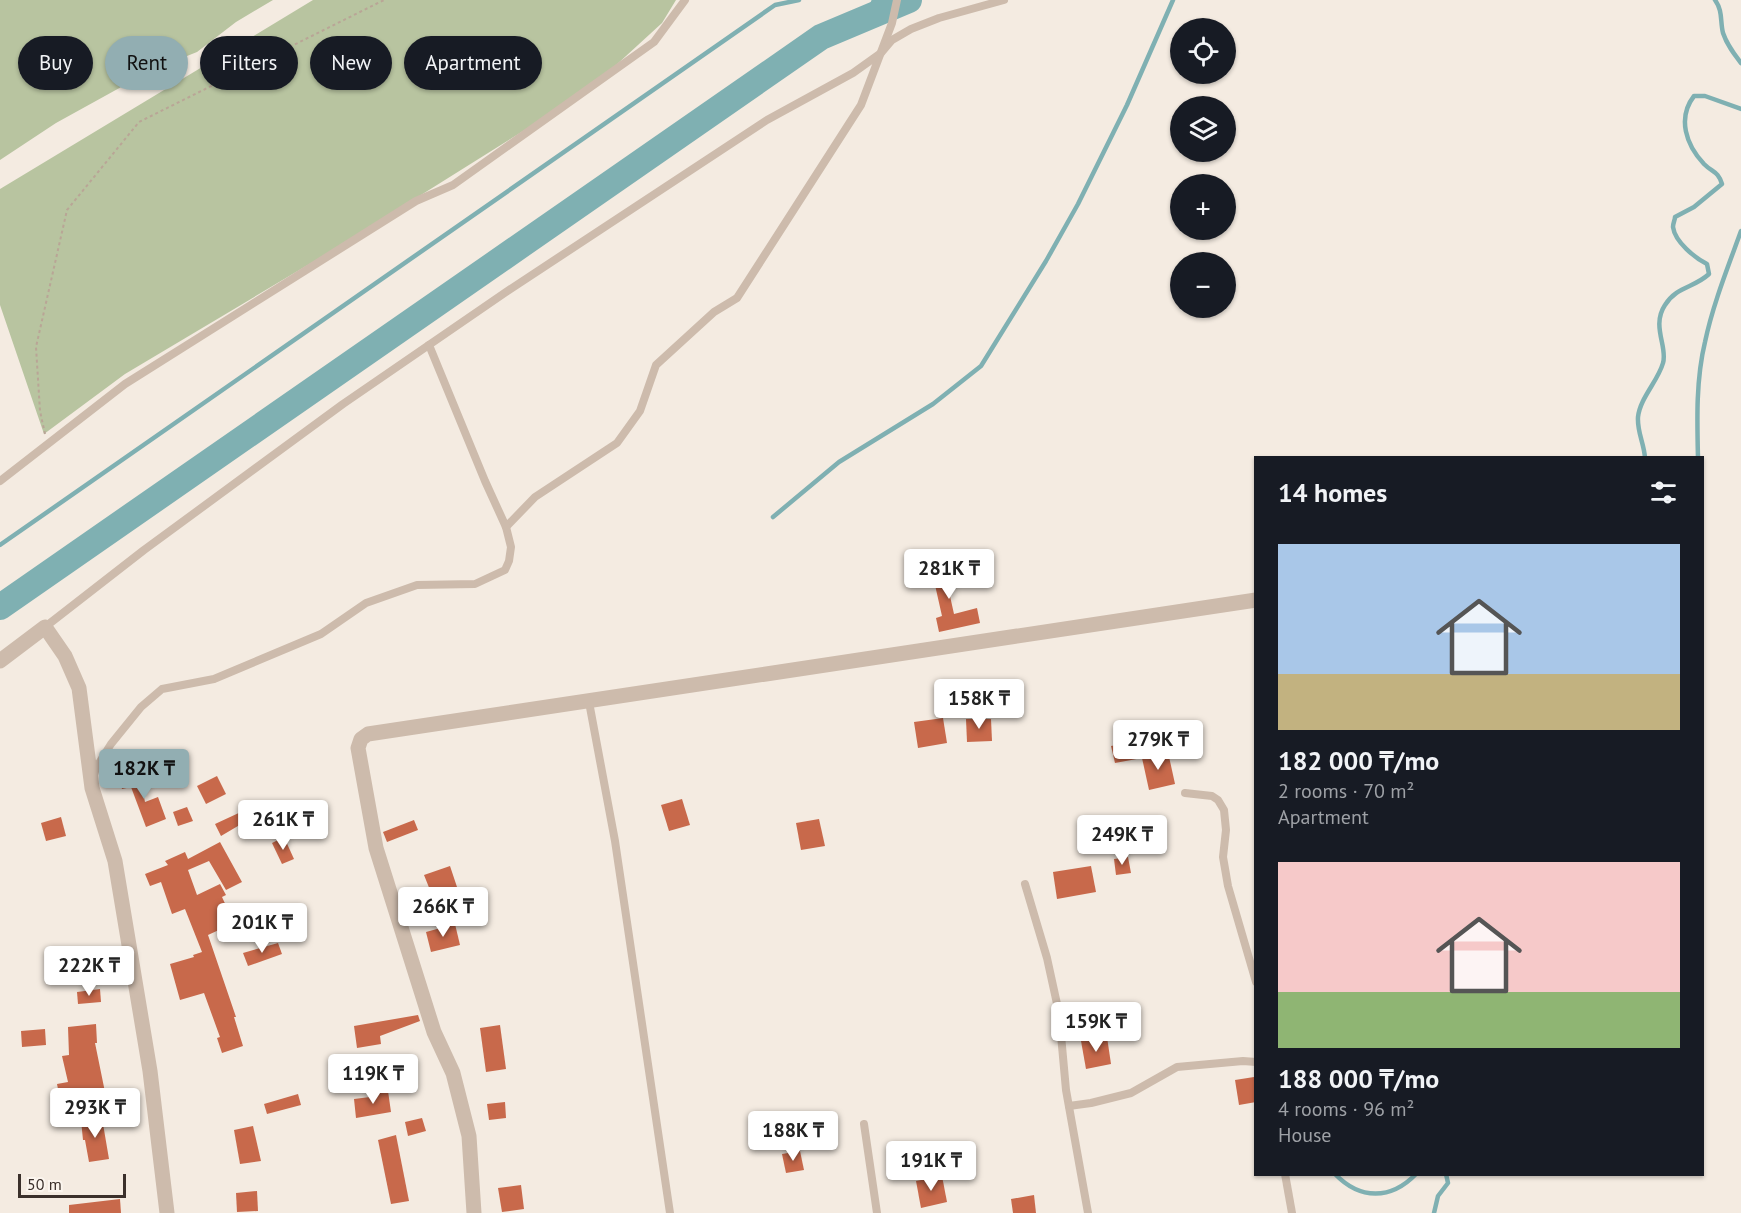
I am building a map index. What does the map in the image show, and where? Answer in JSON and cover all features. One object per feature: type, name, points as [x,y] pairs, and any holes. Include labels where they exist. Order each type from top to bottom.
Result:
[{"type":"street","points":[[474,1213],[470,1136],[453,1073],[434,1032],[376,848],[358,748],[361,739],[368,734],[1254,600]]},
{"type":"street","points":[[0,661],[45,627],[64,656],[79,688],[92,789],[115,861],[150,1071],[167,1213]]},
{"type":"lane","points":[[0,481],[125,384],[416,201],[453,185],[654,42],[685,0]]},
{"type":"lane","points":[[506,527],[535,497],[617,443],[640,411],[656,365],[714,312],[737,298],[861,105],[892,23],[897,0]]},
{"type":"lane","points":[[45,627],[144,550],[343,404],[767,120],[853,73],[880,53],[892,40],[911,29],[939,18],[1004,0]]},
{"type":"lane","points":[[92,789],[96,768],[111,744],[141,706],[162,689],[213,679],[321,634],[366,603],[417,585],[475,584],[505,570],[511,547],[506,527],[429,345]]},
{"type":"lane","points":[[589,702],[615,841],[670,1213]]},
{"type":"lane","points":[[1185,793],[1212,796],[1218,800],[1224,810],[1226,830],[1223,857],[1228,886],[1254,975]]},
{"type":"lane","points":[[1025,884],[1047,958],[1059,1013],[1065,1090],[1088,1213]]},
{"type":"lane","points":[[1069,1106],[1091,1104],[1131,1093],[1177,1067],[1243,1060],[1254,1062]]},
{"type":"lane","points":[[864,1124],[877,1213]]},
{"type":"lane","points":[[1285,1176],[1292,1213]]},
{"type":"path","points":[[47,445],[40,411],[36,347],[67,210],[139,122],[384,0]]},
{"type":"green space","points":[[0,0],[273,0],[218,36],[200,36],[200,50],[188,56],[188,36],[105,36],[105,90],[116,90],[56,123],[0,160]]},
{"type":"green space","points":[[313,0],[676,0],[662,23],[590,89],[338,247],[125,374],[44,434],[0,305],[0,189],[164,90],[188,90],[188,75],[200,68],[200,90],[298,90],[298,36],[253,36]]},
{"type":"building","points":[[940,551],[954,614],[977,608],[980,623],[939,632],[936,618],[942,616],[928,554]]},
{"type":"building","points":[[943,718],[947,743],[918,748],[914,722]]},
{"type":"building","points":[[966,719],[991,719],[992,741],[967,742]]},
{"type":"building","points":[[1139,741],[1142,758],[1115,763],[1111,746]]},
{"type":"building","points":[[1168,752],[1175,784],[1149,790],[1142,758]]},
{"type":"building","points":[[139,773],[145,802],[158,797],[166,819],[146,827],[131,787],[122,789],[119,777]]},
{"type":"building","points":[[217,776],[226,794],[206,804],[197,786]]},
{"type":"building","points":[[682,799],[690,825],[669,831],[661,805]]},
{"type":"building","points":[[267,800],[270,807],[262,812],[265,818],[245,827],[243,823],[221,836],[215,824]]},
{"type":"building","points":[[187,807],[193,821],[178,826],[173,812]]},
{"type":"building","points":[[61,817],[66,836],[46,841],[41,823]]},
{"type":"building","points":[[819,819],[825,846],[801,850],[796,823]]},
{"type":"building","points":[[414,820],[418,830],[387,842],[383,832]]},
{"type":"building","points":[[284,837],[294,859],[282,864],[272,843]]},
{"type":"building","points":[[220,842],[242,882],[226,890],[209,861],[188,870],[197,895],[220,884],[226,895],[222,897],[234,923],[208,935],[236,1017],[234,1017],[243,1046],[222,1053],[217,1038],[220,1037],[204,993],[180,1000],[170,964],[194,957],[193,955],[202,952],[185,909],[172,914],[161,882],[150,886],[145,874],[168,865],[165,861],[185,852],[188,859]]},
{"type":"building","points":[[1128,857],[1131,873],[1116,875],[1114,859]]},
{"type":"building","points":[[450,866],[457,887],[432,895],[424,875]]},
{"type":"building","points":[[1091,866],[1096,892],[1057,899],[1053,872]]},
{"type":"building","points":[[455,924],[460,945],[431,952],[426,932]]},
{"type":"building","points":[[278,943],[282,954],[248,966],[243,953]]},
{"type":"building","points":[[100,989],[101,1002],[78,1004],[77,992]]},
{"type":"building","points":[[418,1015],[420,1021],[380,1036],[381,1044],[357,1048],[354,1026]]},
{"type":"building","points":[[96,1024],[97,1043],[95,1043],[106,1097],[84,1100],[83,1095],[60,1099],[57,1084],[68,1082],[62,1056],[69,1055],[68,1027]]},
{"type":"building","points":[[500,1025],[506,1069],[486,1072],[480,1028]]},
{"type":"building","points":[[45,1029],[46,1045],[22,1047],[21,1031]]},
{"type":"building","points":[[1107,1037],[1111,1064],[1086,1069],[1081,1041]]},
{"type":"building","points":[[1254,1077],[1254,1102],[1239,1105],[1235,1080]]},
{"type":"building","points":[[388,1091],[391,1112],[356,1118],[354,1099]]},
{"type":"building","points":[[298,1094],[301,1105],[267,1114],[264,1104]]},
{"type":"building","points":[[505,1102],[506,1118],[489,1120],[487,1104]]},
{"type":"building","points":[[102,1118],[109,1159],[89,1162],[81,1120]]},
{"type":"building","points":[[422,1118],[426,1131],[408,1136],[405,1122]]},
{"type":"building","points":[[253,1126],[261,1161],[240,1164],[234,1130]]},
{"type":"building","points":[[396,1135],[409,1201],[391,1204],[378,1140]]},
{"type":"building","points":[[800,1151],[804,1170],[786,1173],[782,1154]]},
{"type":"building","points":[[942,1176],[947,1202],[921,1208],[916,1181]]},
{"type":"building","points":[[521,1185],[524,1209],[502,1212],[498,1188]]},
{"type":"building","points":[[257,1191],[258,1211],[237,1212],[236,1193]]},
{"type":"building","points":[[1034,1195],[1036,1213],[1013,1213],[1011,1199]]},
{"type":"building","points":[[120,1199],[121,1213],[69,1213],[69,1205]]},
{"type":"waterway","points":[[0,545],[775,5],[799,0]]},
{"type":"waterway","points":[[867,17],[874,0]]},
{"type":"waterway","points":[[0,607],[821,37],[909,0]]},
{"type":"waterway","points":[[773,517],[839,462],[933,404],[981,366],[1046,261],[1078,204],[1127,105],[1173,0]]},
{"type":"waterway","points":[[1715,0],[1718,4],[1725,37],[1741,63]]},
{"type":"waterway","points":[[1645,456],[1638,417],[1642,403],[1663,363],[1659,321],[1661,313],[1675,294],[1709,274],[1707,264],[1691,254],[1677,238],[1673,227],[1675,217],[1694,207],[1722,184],[1717,174],[1704,164],[1692,148],[1686,131],[1686,113],[1694,96],[1705,96],[1741,109]]},
{"type":"waterway","points":[[1698,456],[1698,399],[1702,356],[1716,300],[1741,231]]},
{"type":"waterway","points":[[1337,1176],[1355,1189],[1376,1194],[1396,1189],[1414,1176]]},
{"type":"waterway","points":[[1434,1213],[1438,1196],[1448,1183],[1446,1176]]}]
